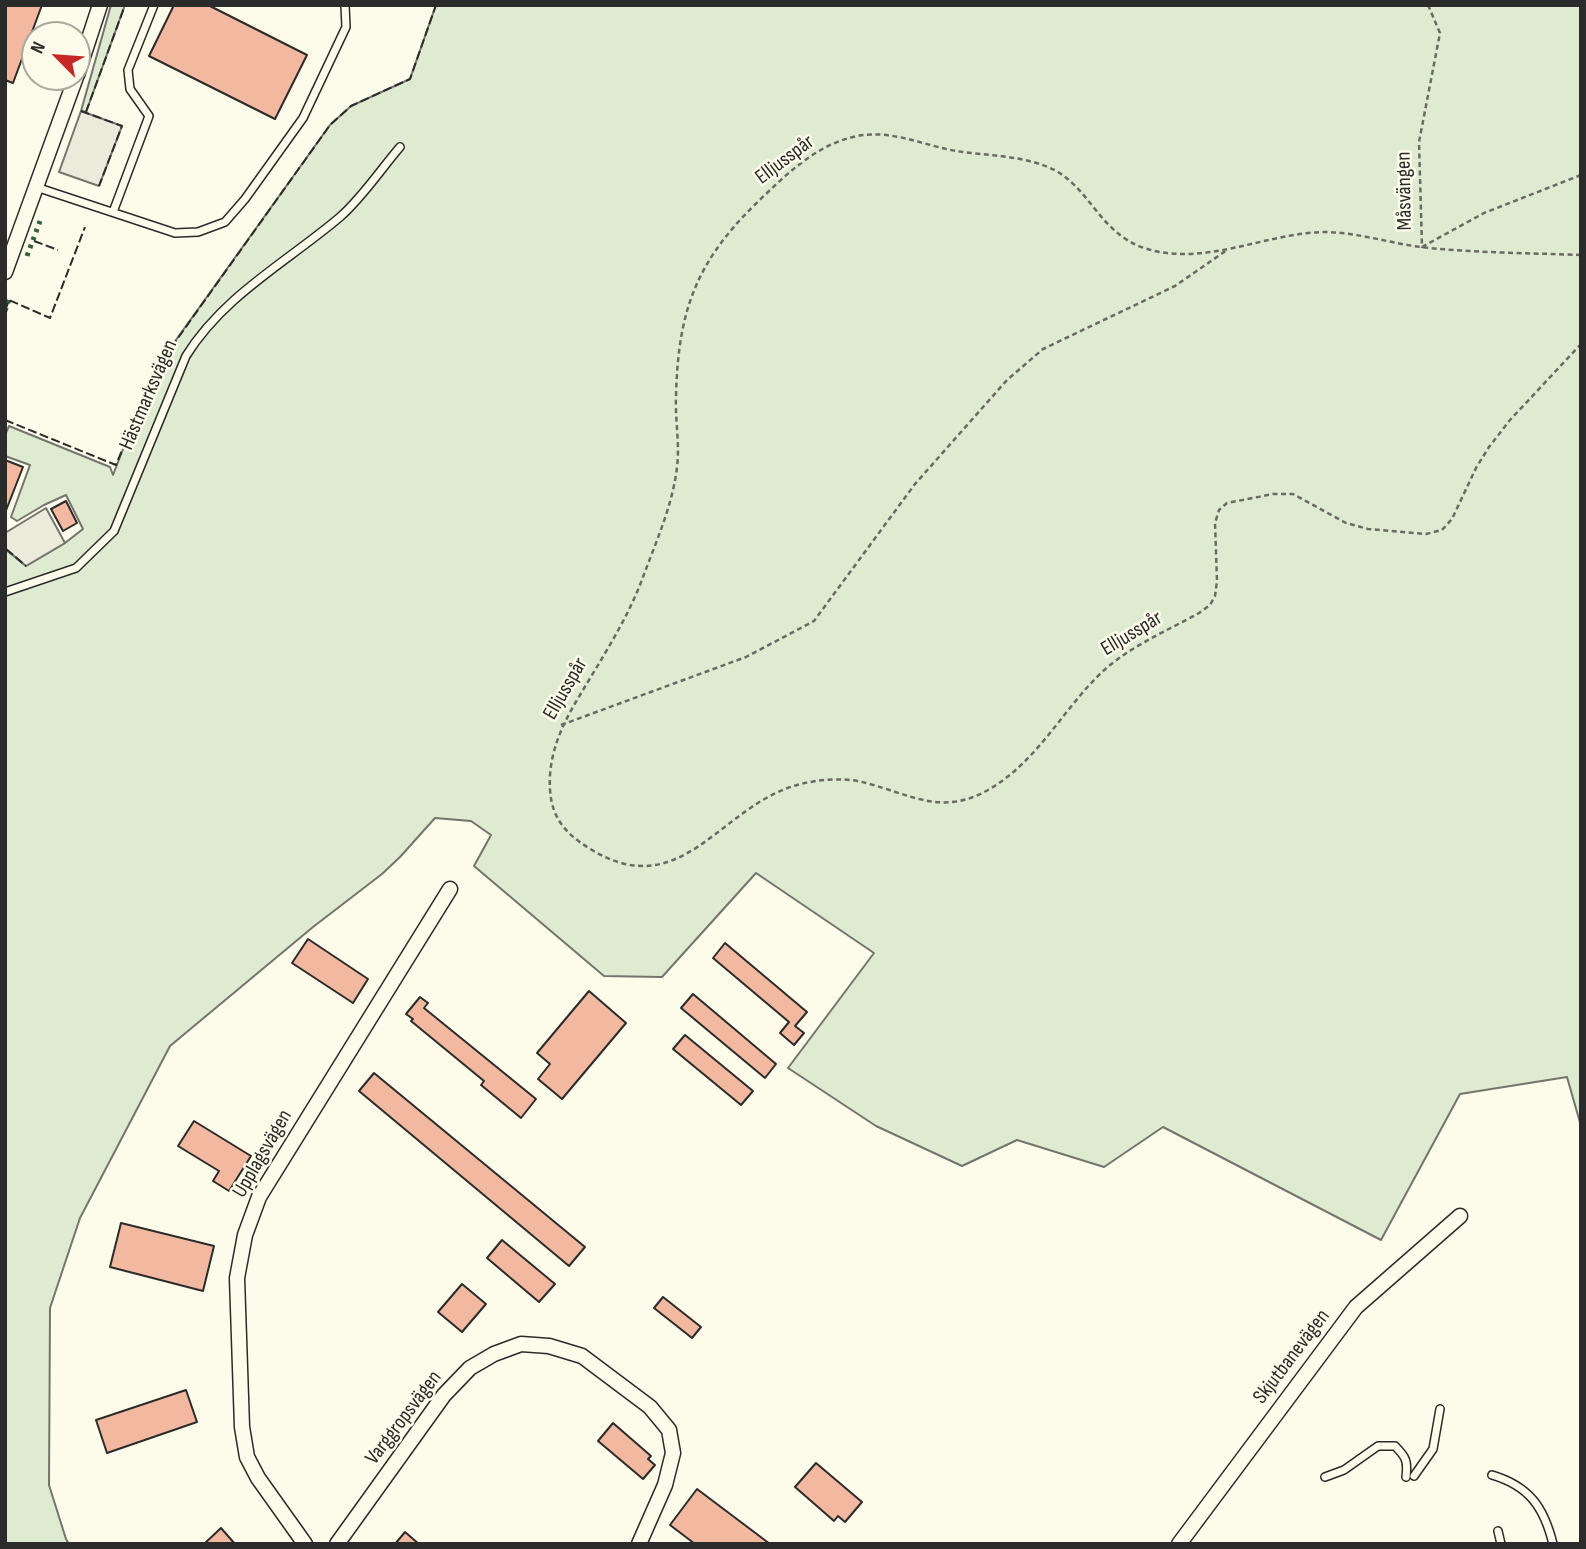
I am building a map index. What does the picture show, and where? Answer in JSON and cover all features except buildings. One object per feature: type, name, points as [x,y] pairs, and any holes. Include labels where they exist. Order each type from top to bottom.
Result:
[{"type":"street","points":[[91,33],[100,5]]},
{"type":"street","points":[[5,272],[71,91]]},
{"type":"street","name":"Upplagsvägen","points":[[305,1544],[258,1478],[247,1457],[242,1427],[237,1278],[245,1235],[259,1196],[450,889]]},
{"type":"street","name":"Skjutbanevägen","points":[[1180,1544],[1356,1307],[1461,1216]]},
{"type":"street","name":"Varggropsvägen","points":[[337,1544],[444,1395],[470,1368],[494,1353],[521,1345],[549,1346],[582,1356],[650,1407],[669,1430],[673,1453],[665,1485],[639,1544]]},
{"type":"lane","points":[[113,212],[149,116],[130,89],[128,70],[154,5]]},
{"type":"lane","points":[[36,187],[175,233],[198,232],[225,222],[303,118],[346,27],[345,5]]},
{"type":"lane","name":"Hästmarksvägen","points":[[5,592],[76,568],[114,531],[186,356],[200,333],[234,298],[342,215],[400,147]]},
{"type":"lane","points":[[1325,1477],[1344,1470],[1378,1446],[1395,1446],[1406,1456],[1410,1476],[1433,1449],[1440,1409]]},
{"type":"lane","points":[[1492,1475],[1522,1487],[1542,1511],[1553,1544]]},
{"type":"lane","points":[[1498,1531],[1501,1544]]},
{"type":"path","name":"Måsvängen","points":[[1428,5],[1440,33],[1419,142],[1422,247],[1484,213],[1581,175]]},
{"type":"path","name":"Elljusspår","points":[[1581,255],[1422,247],[1344,233],[1322,232],[1284,236],[1227,250],[1182,254],[1143,247],[1126,240],[1106,224],[1060,173],[1025,161],[957,151],[895,135],[871,134],[840,142],[807,159],[782,178],[731,229],[709,259],[691,293],[681,330],[677,368],[676,477],[643,578],[626,618],[561,726],[550,769],[549,796],[554,817],[570,835],[593,852],[628,866],[653,867],[686,855],[765,799],[788,787],[804,783],[824,780],[860,781],[902,796],[936,803],[951,804],[971,799],[1019,769],[1044,742],[1078,696],[1124,653],[1199,614],[1210,605],[1215,596],[1217,581],[1215,523],[1219,510],[1227,503],[1273,494],[1293,494],[1346,523],[1357,526],[1426,534],[1442,530],[1452,519],[1489,447],[1510,420],[1581,344]]},
{"type":"path","points":[[561,726],[746,657],[814,621],[915,484],[1007,380],[1043,349],[1175,286],[1227,250]]},
{"type":"green space","points":[[111,5],[125,5],[86,112],[81,111],[87,91],[91,91],[91,76]]},
{"type":"green space","points":[[436,5],[1581,5],[1581,1126],[1567,1077],[1460,1094],[1381,1240],[1163,1127],[1104,1167],[1017,1140],[962,1166],[876,1126],[788,1068],[874,953],[756,873],[662,977],[604,976],[474,866],[491,835],[471,821],[435,818],[382,874],[313,927],[170,1046],[80,1218],[50,1308],[49,1485],[69,1544],[5,1544],[5,549],[26,566],[83,529],[66,495],[17,521],[11,517],[30,465],[5,456],[5,435],[9,426],[110,467],[113,475],[153,372],[330,125],[351,106],[410,79]]},
{"type":"shaded area","points":[[81,111],[122,126],[99,186],[59,172]]},
{"type":"shaded area","points":[[46,508],[65,543],[26,566],[6,549],[5,533]]},
{"type":"hedge","points":[[27,256],[40,221]]},
{"type":"hedge","points":[[5,311],[9,300]]},
{"type":"fence","points":[[86,112],[125,5]]},
{"type":"fence","points":[[5,420],[116,465],[153,373],[330,125],[351,106],[410,79],[436,5]]},
{"type":"fence","points":[[81,111],[122,126],[99,186]]},
{"type":"fence","points":[[5,311],[9,300],[50,318],[85,227]]},
{"type":"fence","points":[[34,241],[58,250]]},
{"type":"fence","points":[[6,549],[26,566]]}]
